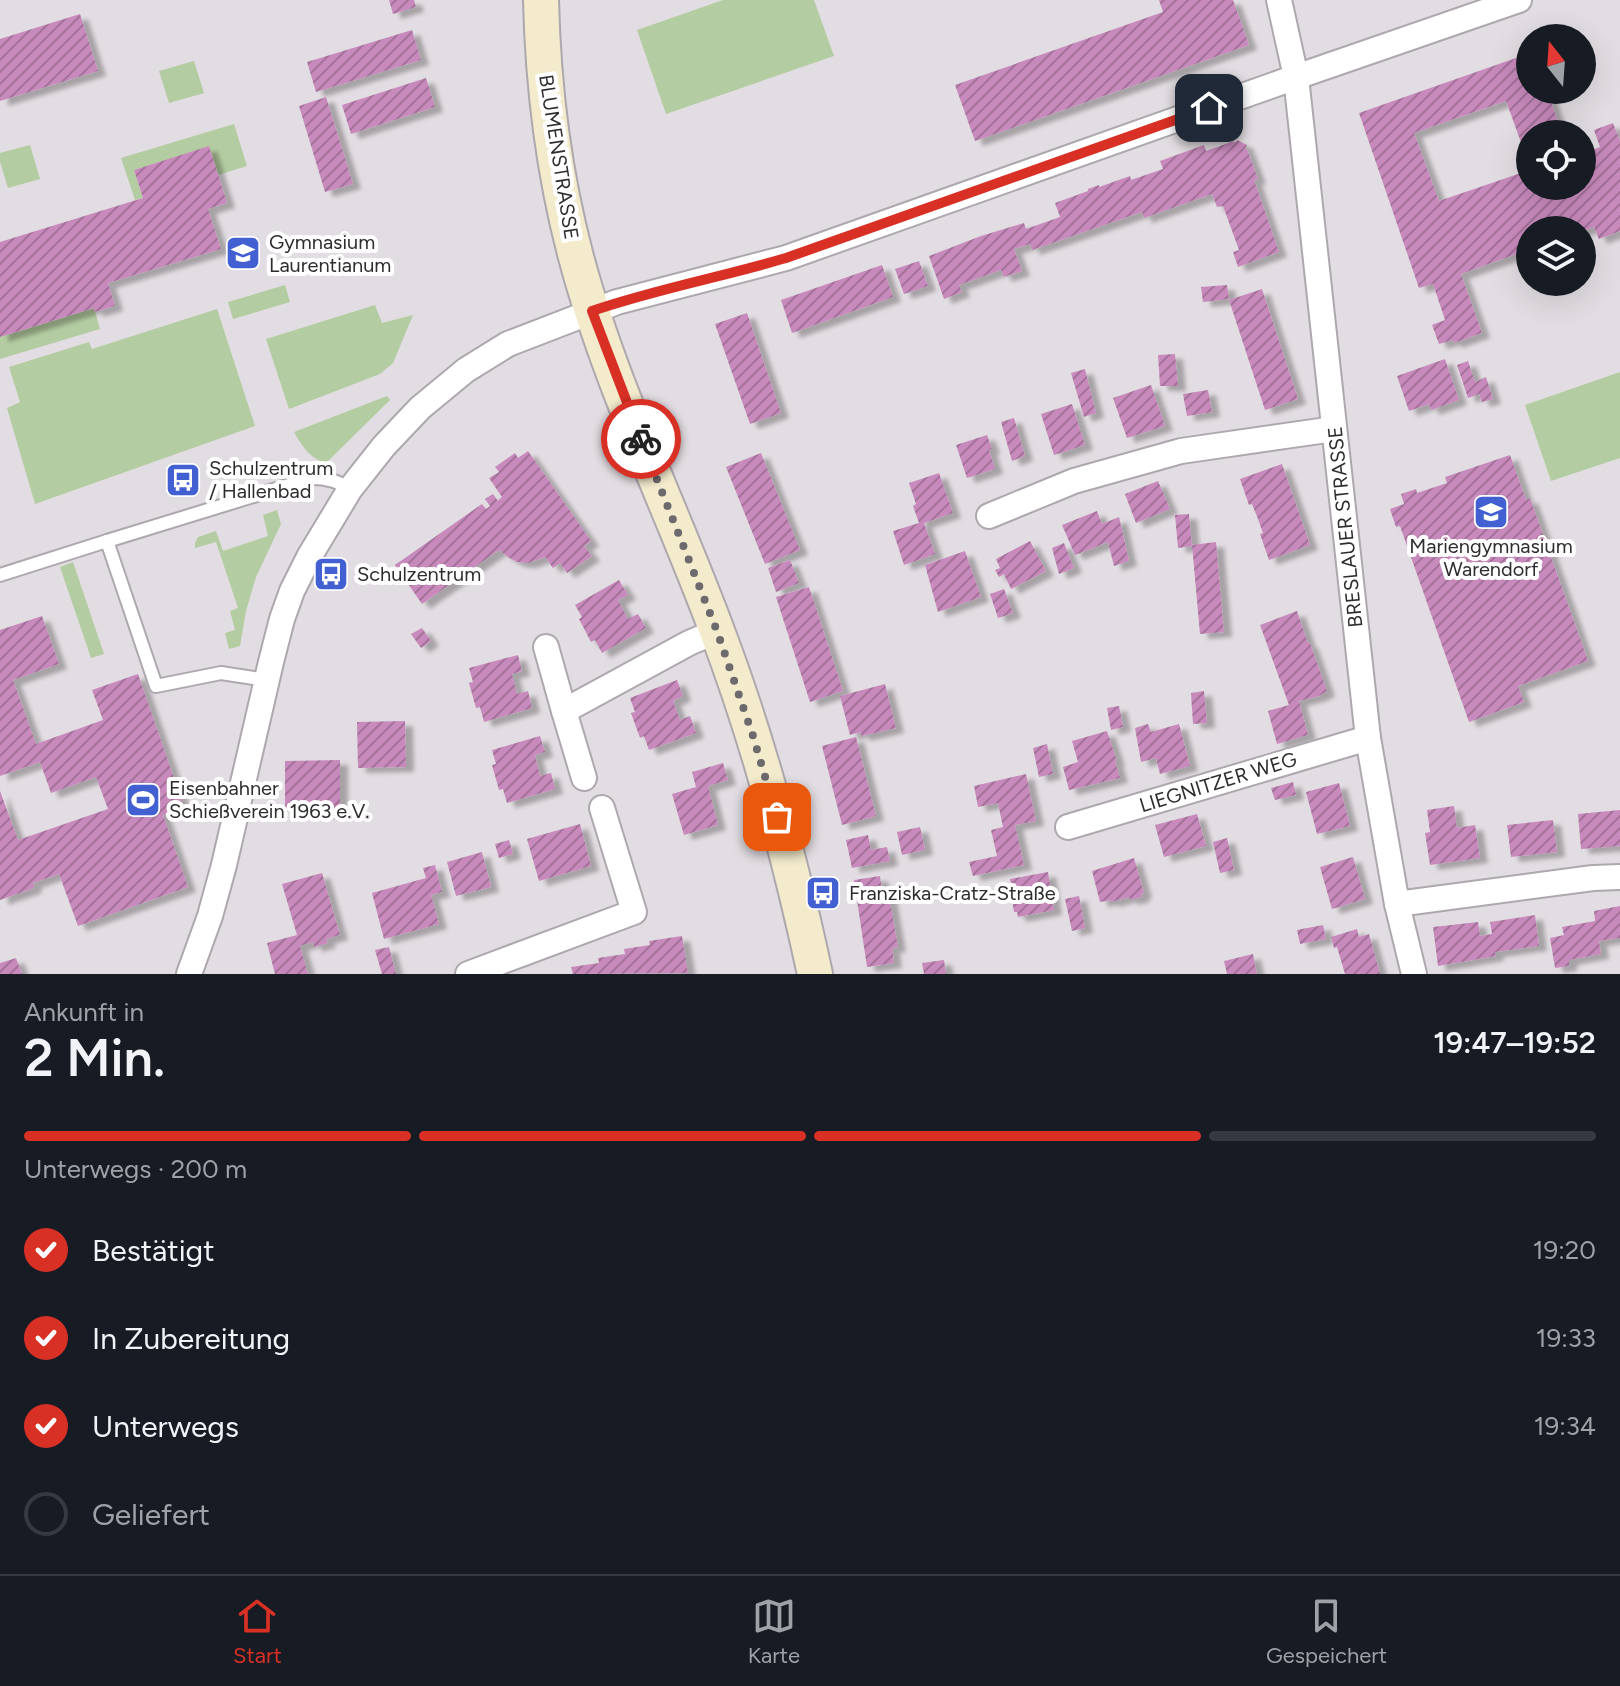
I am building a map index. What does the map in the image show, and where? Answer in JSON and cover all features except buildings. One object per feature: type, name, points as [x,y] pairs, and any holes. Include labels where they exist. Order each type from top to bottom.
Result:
[{"type":"street","name":"BLUMENSTRASSE","points":[[541,0],[545,72],[557,168],[575,256],[613,371],[717,631],[797,887],[815,974]]},
{"type":"street","name":"BRESLAUER STRASSE","points":[[1279,0],[1296,77],[1368,738],[1397,904],[1414,974]]},
{"type":"street","points":[[189,974],[224,865],[282,619],[292,591],[350,489],[420,408],[466,370],[508,344],[592,311],[643,294],[786,258],[1519,0]]},
{"type":"street","points":[[989,516],[1074,481],[1181,451],[1334,429]]},
{"type":"street","points":[[564,711],[717,631]]},
{"type":"street","points":[[546,647],[584,778]]},
{"type":"street","name":"LIEGNITZER WEG","points":[[1068,827],[1368,738]]},
{"type":"street","points":[[468,974],[513,966],[634,912],[602,808]]},
{"type":"street","points":[[1397,904],[1620,877]]},
{"type":"lane","points":[[0,575],[312,478],[336,481],[350,489]]},
{"type":"lane","points":[[107,541],[156,686],[221,673],[267,680]]},
{"type":"green space","points":[[723,0],[814,0],[834,56],[666,114],[637,30]]},
{"type":"green space","points":[[194,61],[204,93],[169,103],[159,71]]},
{"type":"green space","points":[[234,124],[247,166],[218,175],[209,147],[134,170],[143,198],[135,200],[121,158]]},
{"type":"green space","points":[[30,145],[40,179],[8,188],[0,153]]},
{"type":"green space","points":[[285,285],[290,302],[233,319],[228,302]]},
{"type":"green space","points":[[375,305],[382,323],[413,315],[393,363],[380,374],[289,409],[266,339]]},
{"type":"green space","points":[[94,308],[100,329],[0,359],[0,337]]},
{"type":"green space","points":[[217,309],[255,426],[35,504],[7,408],[20,402],[9,367],[89,342],[92,349]]},
{"type":"green space","points":[[1620,372],[1620,458],[1551,481],[1525,405]]},
{"type":"green space","points":[[387,396],[390,400],[326,463],[307,452],[294,432]]},
{"type":"green space","points":[[277,510],[281,524],[256,577],[240,646],[229,649],[225,633],[235,630],[230,611],[238,608],[216,542],[195,548],[195,543],[198,537],[216,531],[223,551],[268,536],[263,515]]},
{"type":"green space","points":[[73,562],[104,654],[91,658],[60,567]]},
{"type":"way so far","points":[[641,439],[717,631],[777,817]]},
{"type":"place","name":"Gymnasium Laurentianum","points":[[243,253]]},
{"type":"place","name":"Schulzentrum / Hallenbad","points":[[183,480]]},
{"type":"place","name":"Mariengymnasium Warendorf","points":[[1491,512]]},
{"type":"place","name":"Schulzentrum","points":[[331,574]]},
{"type":"place","name":"Eisenbahner Schießverein 1963 e.V.","points":[[143,800]]},
{"type":"place","name":"Franziska-Cratz-Straße","points":[[823,893]]},
{"type":"route","points":[[641,439],[592,311],[643,294],[786,258],[1209,108]]}]
